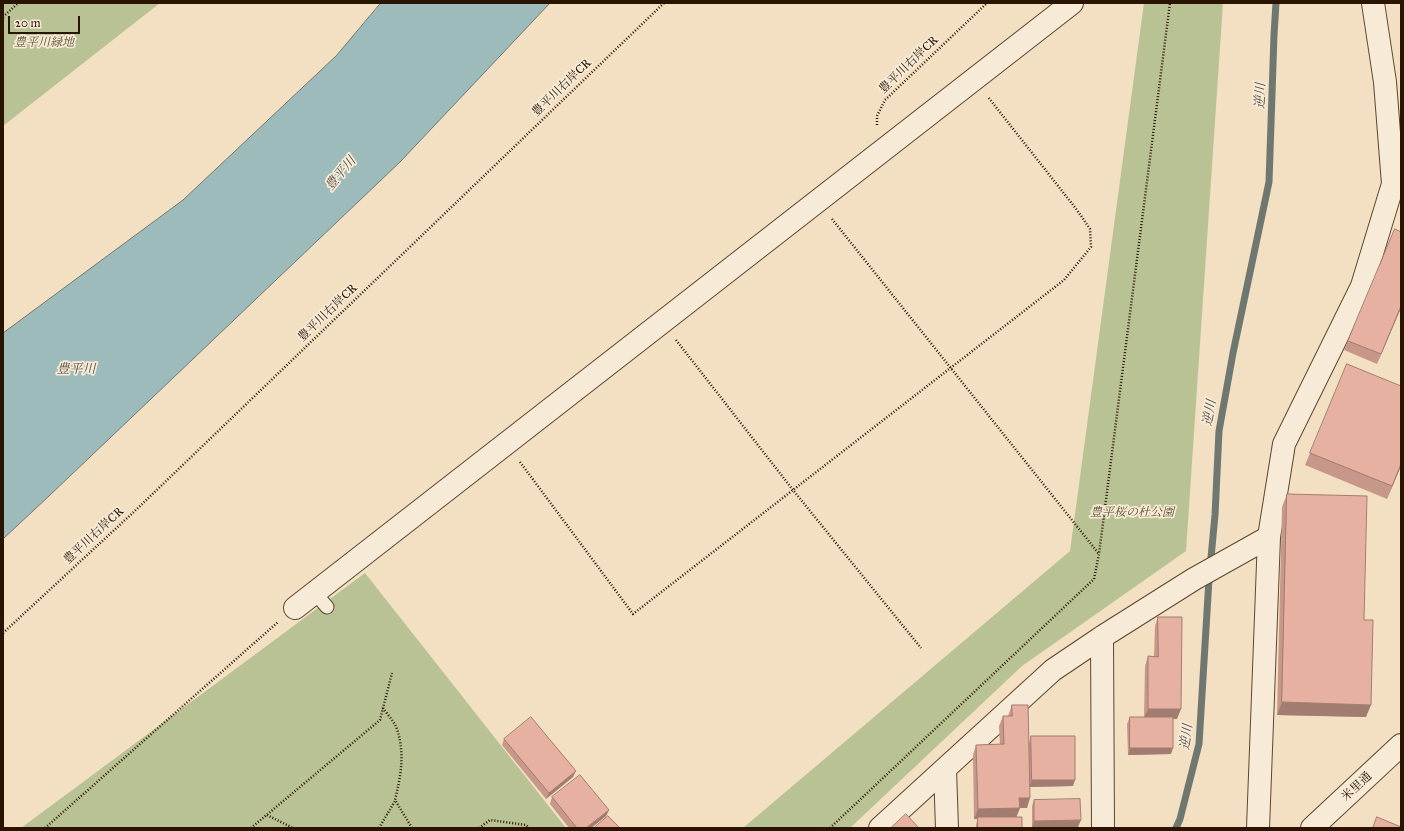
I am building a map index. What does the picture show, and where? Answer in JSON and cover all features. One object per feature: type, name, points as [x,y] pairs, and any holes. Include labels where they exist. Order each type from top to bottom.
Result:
[{"type":"street","points":[[295,608],[321,600],[506,443],[1072,3]]},
{"type":"street","points":[[1258,828],[1260,541],[1284,444],[1362,286],[1393,184],[1384,82],[1373,3]]},
{"type":"street","points":[[880,828],[1053,670],[1194,579],[1260,541]]},
{"type":"street","points":[[1102,637],[1103,828]]},
{"type":"street","name":"米里通","points":[[1312,828],[1401,745]]},
{"type":"street","points":[[945,769],[947,828]]},
{"type":"path","points":[[3,17],[18,3]]},
{"type":"path","name":"豊平川右岸CR","points":[[3,633],[138,508],[664,3]]},
{"type":"path","name":"豊平川右岸CR","points":[[875,156],[877,116],[885,100],[987,3]]},
{"type":"path","points":[[830,828],[1094,579],[1099,554],[1170,3]]},
{"type":"path","points":[[506,443],[633,614],[1064,280],[1091,247],[1090,229],[1077,210],[974,79]]},
{"type":"path","points":[[817,201],[1099,554]]},
{"type":"path","points":[[662,322],[793,490],[921,648]]},
{"type":"path","points":[[45,828],[295,608]]},
{"type":"path","points":[[251,828],[380,720],[392,673]]},
{"type":"path","points":[[379,828],[395,800],[399,782],[402,754],[396,728],[383,708]]},
{"type":"path","points":[[395,800],[412,828]]},
{"type":"path","points":[[267,815],[293,828]]},
{"type":"path","points":[[479,828],[490,820],[526,825],[529,828]]},
{"type":"green space","name":"豊平川緑地","points":[[3,3],[160,3],[3,126]]},
{"type":"green space","name":"豊平桜の杜公園","points":[[1144,3],[1223,3],[1186,551],[1022,666],[850,828],[743,828],[1070,551]]},
{"type":"green space","points":[[365,573],[566,828],[21,828]]},
{"type":"water","name":"豊平川","points":[[381,3],[550,3],[400,162],[3,539],[3,333],[183,200],[336,56]]},
{"type":"building","points":[[1395,229],[1401,232],[1401,306],[1381,354],[1348,341]]},
{"type":"building","points":[[1347,364],[1401,386],[1401,464],[1392,486],[1310,453]]},
{"type":"building","points":[[1287,494],[1367,496],[1364,620],[1373,620],[1371,705],[1282,702]]},
{"type":"building","points":[[1158,617],[1182,617],[1181,709],[1148,709],[1148,656],[1158,657]]},
{"type":"building","points":[[1012,705],[1028,705],[1030,798],[1019,798],[1020,808],[978,809],[976,745],[1004,744],[1003,716],[1012,716]]},
{"type":"building","points":[[531,717],[576,771],[549,793],[504,739]]},
{"type":"building","points":[[1130,717],[1173,717],[1173,748],[1130,748]]},
{"type":"building","points":[[1031,736],[1075,736],[1075,780],[1032,780]]},
{"type":"building","points":[[580,775],[609,810],[586,828],[577,828],[552,797]]},
{"type":"building","points":[[1080,799],[1081,820],[1034,821],[1034,800]]},
{"type":"building","points":[[906,814],[919,828],[891,828]]},
{"type":"building","points":[[608,816],[620,828],[594,828]]},
{"type":"building","points":[[978,817],[1022,817],[1022,828],[978,828]]},
{"type":"building","points":[[1377,817],[1401,827],[1401,828],[1373,828]]},
{"type":"waterway","name":"逆川","points":[[1176,828],[1180,819],[1199,744],[1209,579],[1215,515],[1219,431],[1233,353],[1269,182],[1276,3]]}]
